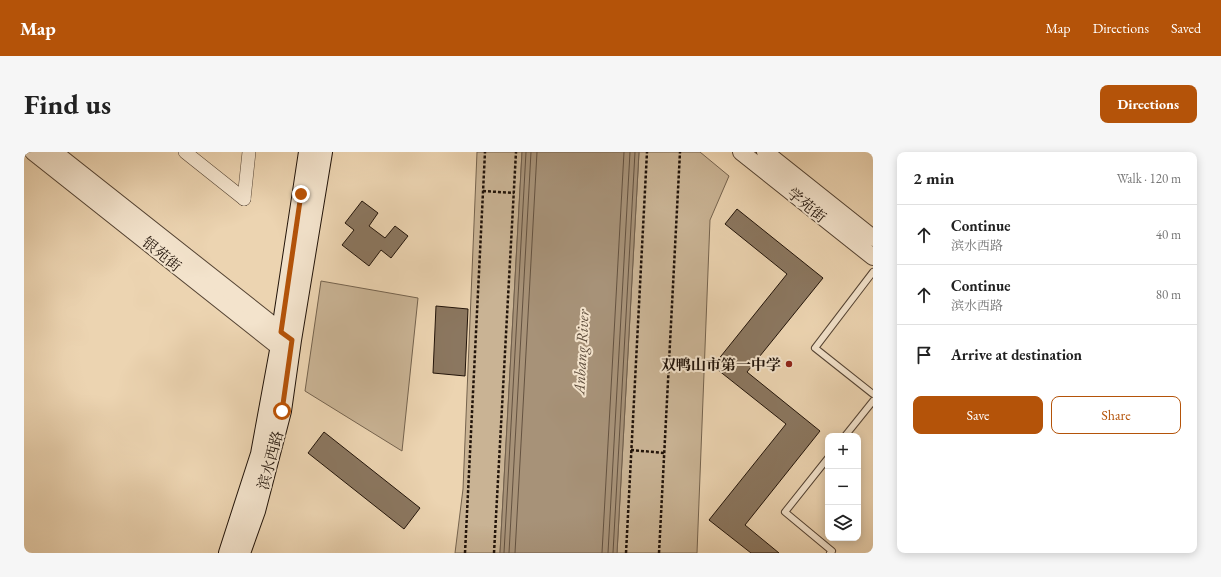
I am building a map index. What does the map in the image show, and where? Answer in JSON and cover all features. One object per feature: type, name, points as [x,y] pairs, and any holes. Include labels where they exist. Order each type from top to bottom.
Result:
[{"type":"main road","name":"滨水西路","points":[[241,553],[256,511],[274,447],[282,411],[286,344],[308,152]]},
{"type":"main road","name":"滨水西路","points":[[228,553],[260,454],[286,344],[323,152]]},
{"type":"street","name":"银苑街","points":[[33,152],[286,344]]},
{"type":"street","name":"银苑街","points":[[54,152],[286,344]]},
{"type":"street","points":[[185,152],[244,199],[250,152]]},
{"type":"street","name":"学苑街","points":[[741,152],[868,236]]},
{"type":"street","name":"学苑街","points":[[765,152],[868,236],[872,255]]},
{"type":"lane","points":[[873,272],[815,348],[873,394]]},
{"type":"lane","points":[[847,433],[873,401]]},
{"type":"lane","points":[[825,462],[785,512],[832,551],[830,553]]},
{"type":"path","points":[[465,553],[485,152]]},
{"type":"path","points":[[494,553],[516,152]]},
{"type":"path","points":[[626,553],[647,152]]},
{"type":"path","points":[[659,553],[680,152]]},
{"type":"path","points":[[483,191],[514,193]]},
{"type":"path","points":[[631,450],[664,453]]},
{"type":"shaded area","points":[[477,152],[522,152],[500,553],[455,553],[463,489]]},
{"type":"shaded area","points":[[639,152],[700,152],[729,176],[710,220],[697,553],[617,553]]},
{"type":"shaded area","points":[[321,281],[418,298],[402,451],[305,391]]},
{"type":"water","name":"Anbang River","points":[[522,152],[639,152],[617,553],[500,553]]},
{"type":"building","points":[[362,201],[378,213],[369,226],[385,238],[395,226],[408,236],[391,258],[381,250],[369,266],[342,245],[354,230],[345,223]]},
{"type":"building","points":[[737,209],[823,278],[747,372],[820,431],[745,525],[779,553],[751,553],[709,520],[786,424],[713,366],[787,274],[725,224]]},
{"type":"building","points":[[436,306],[468,309],[465,376],[433,373]]},
{"type":"building","points":[[324,432],[420,508],[404,529],[308,453]]},
{"type":"place","name":"双鸭山市第一中学","points":[[789,364]]},
{"type":"route","points":[[282,411],[292,340],[281,332],[301,194]]}]
